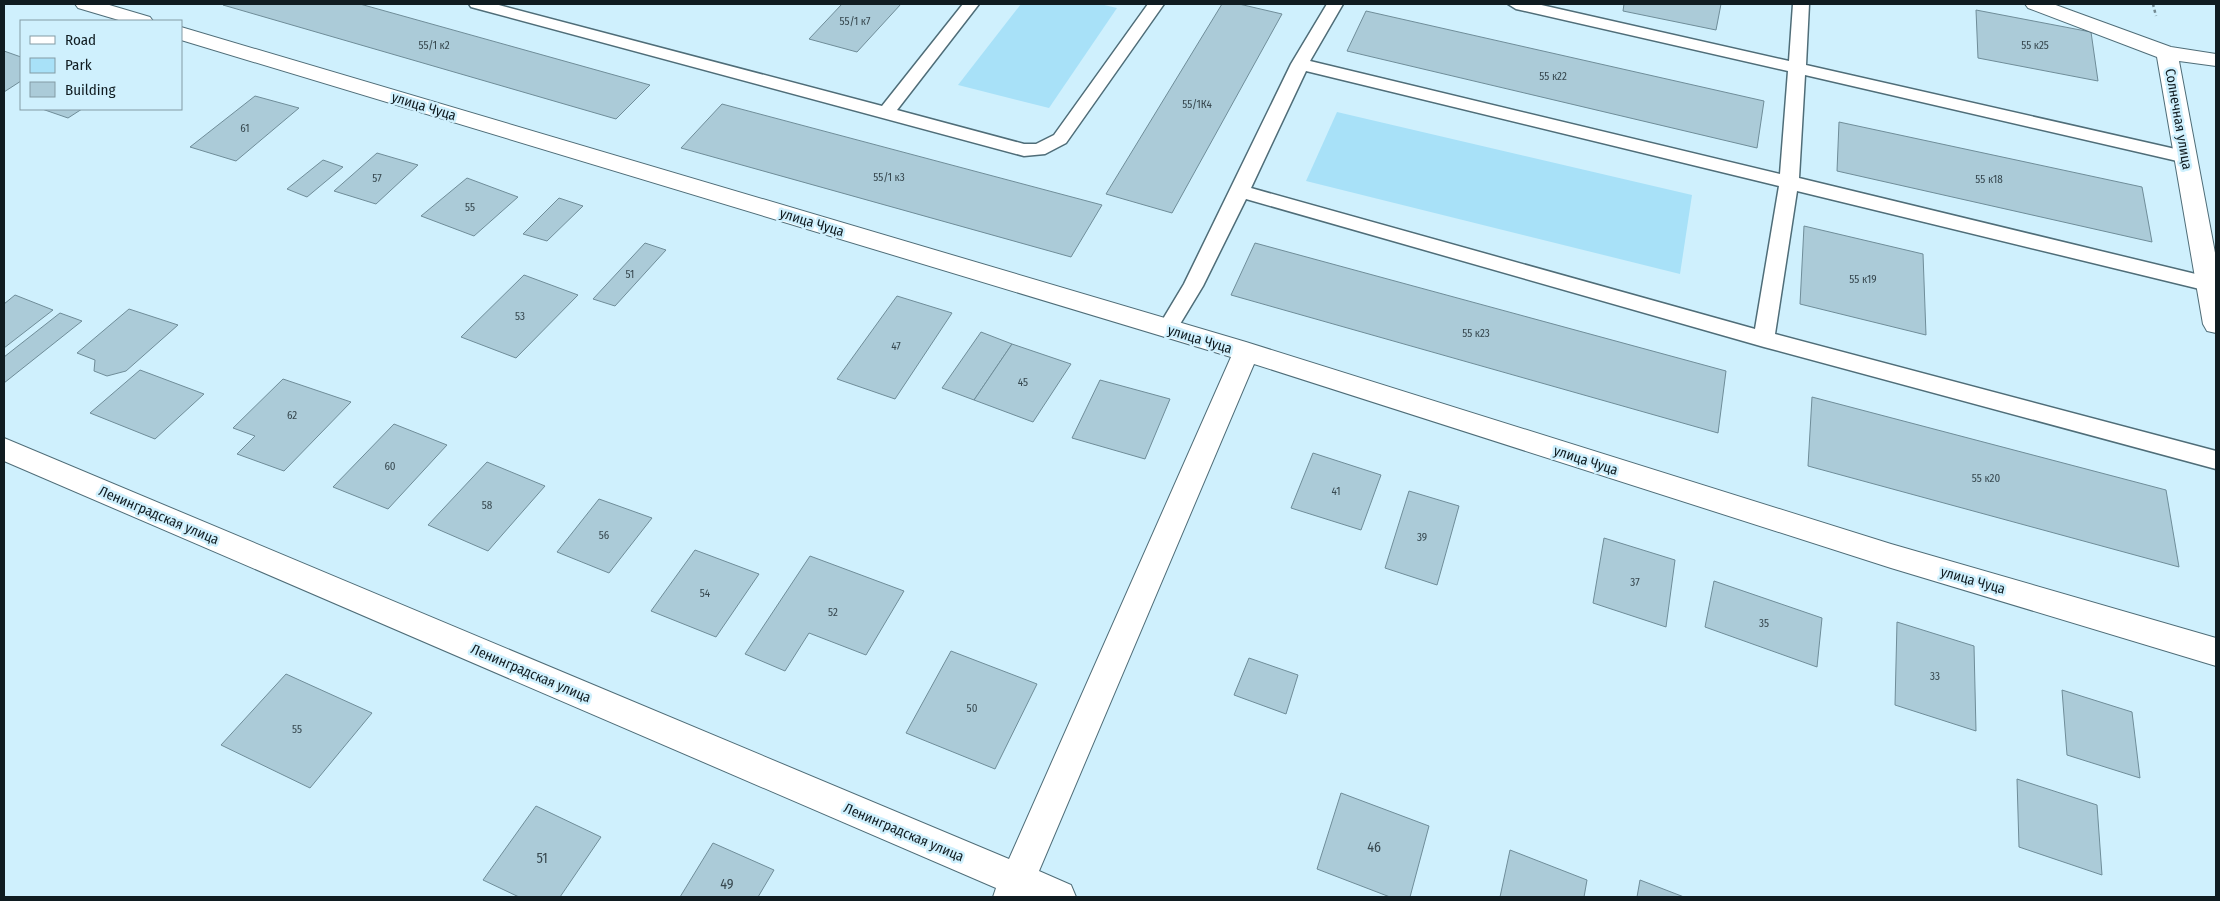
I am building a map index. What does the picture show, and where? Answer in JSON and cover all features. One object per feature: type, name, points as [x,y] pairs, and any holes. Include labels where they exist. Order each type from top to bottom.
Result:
[{"type":"street","points":[[85,4],[140,20]]},
{"type":"street","name":"Солнечная улица","points":[[2035,4],[2167,53],[2216,324]]},
{"type":"street","name":"улица Чуца","points":[[182,33],[1246,352],[1891,556],[2216,652]]},
{"type":"street","points":[[2167,53],[2216,60]]},
{"type":"street","points":[[1014,888],[1246,352]]},
{"type":"street","name":"Ленинградская улица","points":[[4,449],[1014,888],[1059,897]]},
{"type":"lane","points":[[477,4],[1024,150],[1040,150],[1060,139],[1156,4]]},
{"type":"lane","points":[[886,113],[972,4]]},
{"type":"lane","points":[[1516,4],[1539,6],[1796,68],[2186,157]]},
{"type":"lane","points":[[1764,339],[1789,183],[1801,4]]},
{"type":"lane","points":[[1167,329],[1193,286],[1328,5]]},
{"type":"lane","points":[[1300,64],[2208,284]]},
{"type":"lane","points":[[1240,191],[1764,339],[2216,460]]},
{"type":"green space","points":[[1021,4],[1100,4],[1117,8],[1049,108],[958,85]]},
{"type":"green space","points":[[1337,112],[1692,195],[1680,274],[1306,181]]},
{"type":"building","points":[[360,4],[650,85],[616,119],[223,5]]},
{"type":"building","points":[[842,4],[901,4],[857,52],[809,39]]},
{"type":"building","points":[[1222,4],[1239,4],[1282,14],[1172,213],[1106,194]]},
{"type":"building","points":[[1624,4],[1721,4],[1716,30],[1623,11]]},
{"type":"building","points":[[1976,10],[2091,32],[2098,81],[1978,58]]},
{"type":"building","points":[[1366,11],[1764,101],[1757,148],[1347,51]]},
{"type":"building","points":[[4,51],[20,57],[20,82],[4,92]]},
{"type":"building","points":[[255,96],[299,108],[236,161],[190,147]]},
{"type":"building","points":[[722,104],[1102,205],[1071,257],[681,148]]},
{"type":"building","points":[[45,110],[80,110],[68,118]]},
{"type":"building","points":[[1839,122],[2142,187],[2152,242],[1837,171]]},
{"type":"building","points":[[377,153],[418,165],[376,204],[334,191]]},
{"type":"building","points":[[323,160],[343,167],[307,197],[287,189]]},
{"type":"building","points":[[467,178],[518,197],[474,236],[421,216]]},
{"type":"building","points":[[559,198],[583,206],[547,241],[523,234]]},
{"type":"building","points":[[1804,226],[1923,254],[1926,335],[1800,304]]},
{"type":"building","points":[[645,243],[666,250],[615,306],[593,299]]},
{"type":"building","points":[[1255,243],[1726,371],[1718,433],[1231,295]]},
{"type":"building","points":[[524,275],[578,295],[516,358],[461,337]]},
{"type":"building","points":[[15,295],[53,310],[4,348],[4,304]]},
{"type":"building","points":[[897,296],[952,313],[895,399],[837,379]]},
{"type":"building","points":[[129,309],[178,325],[126,371],[107,376],[94,371],[95,360],[77,353]]},
{"type":"building","points":[[60,313],[82,321],[4,383],[4,357]]},
{"type":"building","points":[[981,332],[1012,344],[974,400],[942,388]]},
{"type":"building","points":[[1012,344],[1071,364],[1033,422],[974,400]]},
{"type":"building","points":[[140,370],[204,394],[155,439],[90,413]]},
{"type":"building","points":[[283,379],[351,402],[284,471],[237,454],[255,436],[233,428]]},
{"type":"building","points":[[1100,380],[1170,399],[1145,459],[1072,438]]},
{"type":"building","points":[[1812,397],[2166,490],[2179,567],[1808,466]]},
{"type":"building","points":[[394,424],[447,445],[388,509],[333,487]]},
{"type":"building","points":[[1313,453],[1381,475],[1361,530],[1291,508]]},
{"type":"building","points":[[487,462],[545,486],[488,551],[428,525]]},
{"type":"building","points":[[1409,491],[1459,506],[1437,585],[1385,568]]},
{"type":"building","points":[[599,499],[652,518],[609,573],[557,552]]},
{"type":"building","points":[[1604,538],[1675,560],[1666,627],[1593,603]]},
{"type":"building","points":[[695,550],[759,574],[716,637],[651,611]]},
{"type":"building","points":[[810,556],[904,591],[866,655],[809,633],[785,671],[745,654]]},
{"type":"building","points":[[1714,581],[1822,618],[1817,667],[1705,627]]},
{"type":"building","points":[[1897,622],[1974,646],[1976,731],[1895,705]]},
{"type":"building","points":[[951,651],[1037,684],[995,769],[906,733]]},
{"type":"building","points":[[1249,658],[1298,675],[1286,714],[1234,695]]},
{"type":"building","points":[[286,674],[372,713],[310,788],[221,745]]},
{"type":"building","points":[[2062,690],[2132,712],[2140,778],[2067,755]]},
{"type":"building","points":[[2017,779],[2097,805],[2102,875],[2019,847]]},
{"type":"building","points":[[1341,793],[1429,826],[1410,897],[1390,897],[1317,869]]},
{"type":"building","points":[[536,806],[601,837],[560,897],[519,897],[483,880]]},
{"type":"building","points":[[713,843],[774,870],[758,897],[680,897]]},
{"type":"building","points":[[1510,850],[1587,880],[1584,897],[1500,897]]},
{"type":"building","points":[[1640,880],[1684,897],[1637,897]]}]
